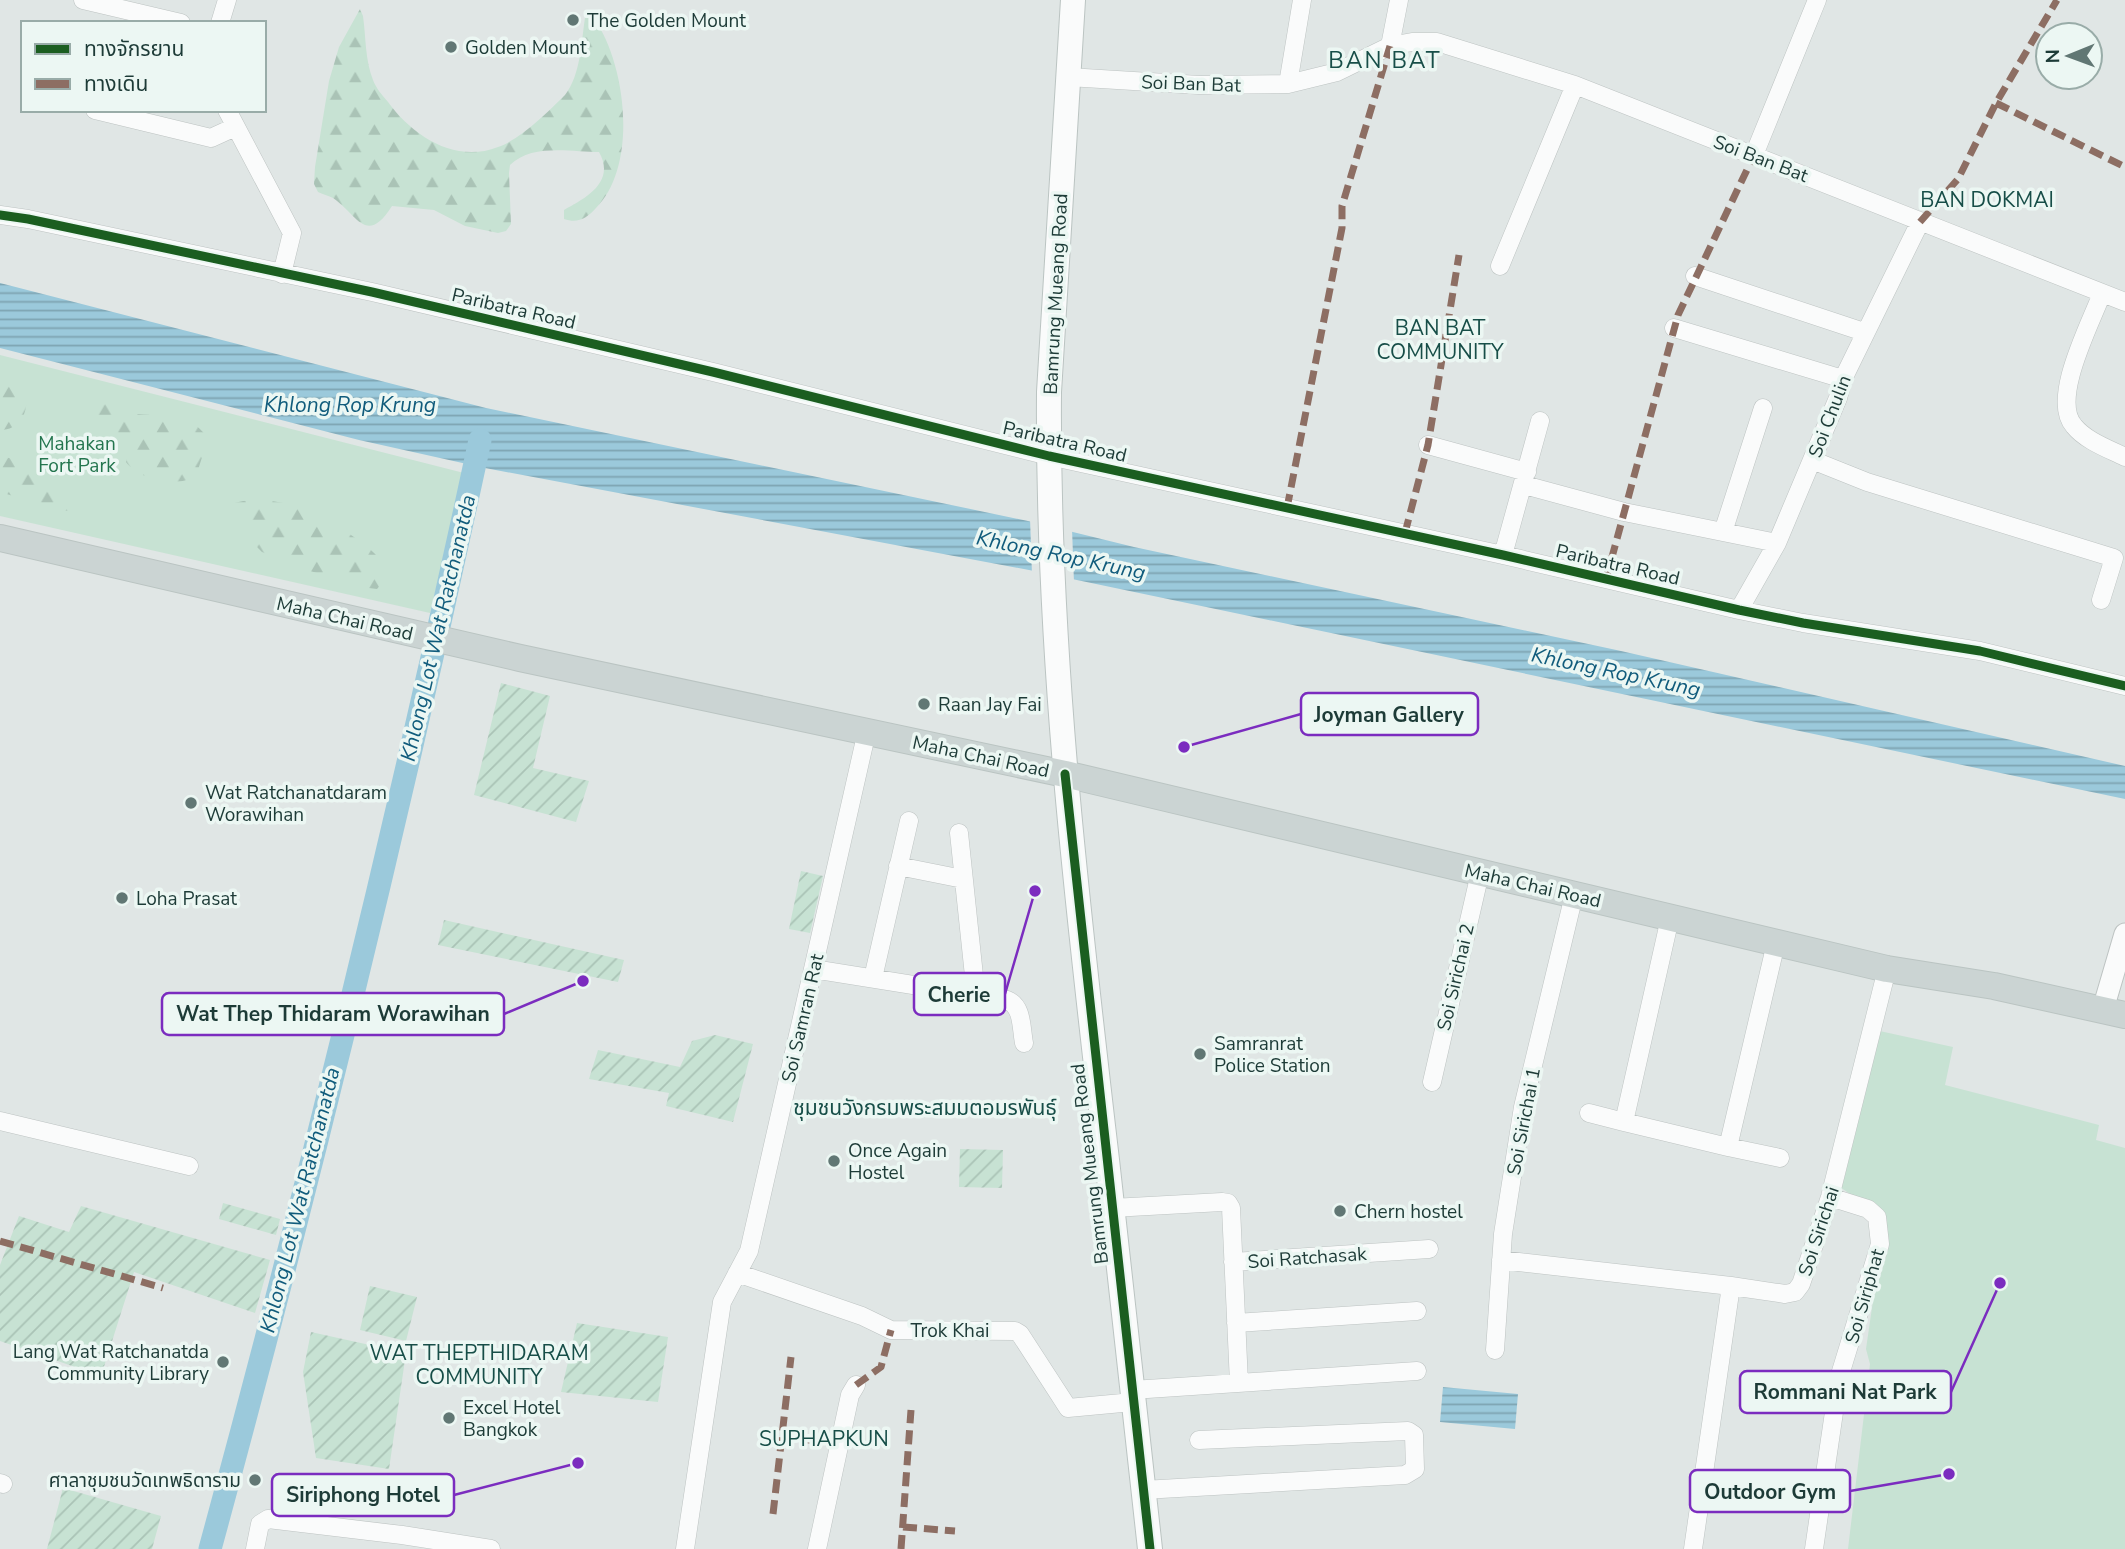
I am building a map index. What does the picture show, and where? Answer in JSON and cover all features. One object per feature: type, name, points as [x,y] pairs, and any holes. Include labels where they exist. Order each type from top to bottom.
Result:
[{"type":"main road","name":"Bamrung Mueang Road","points":[[1073,0],[1050,378],[1049,456],[1055,624],[1065,774],[1150,1549]]},
{"type":"main road","name":"Maha Chai Road","points":[[1,543],[1065,774],[1887,969],[1994,986],[2114,1012]]},
{"type":"street","points":[[83,0],[172,21]]},
{"type":"street","points":[[221,21],[227,0]]},
{"type":"street","points":[[1287,84],[1302,0]]},
{"type":"street","points":[[1390,46],[1399,0]]},
{"type":"street","points":[[1754,155],[1817,0]]},
{"type":"street","name":"Soi Ban Bat","points":[[1068,77],[1199,85],[1287,84],[1337,72],[1390,46],[1412,41],[1437,43],[1575,85],[2125,302]]},
{"type":"street","points":[[1500,266],[1575,85]]},
{"type":"street","points":[[103,112],[211,138],[231,118],[292,233],[282,274]]},
{"type":"street","name":"Paribatra Road","points":[[0,215],[385,295],[1049,456],[1503,555],[1739,610],[1803,624],[1980,651],[2125,686]]},
{"type":"street","name":"Soi Chulin","points":[[1739,610],[1777,543],[1838,398],[1843,379],[1920,222]]},
{"type":"street","points":[[1695,276],[1864,332]]},
{"type":"street","points":[[2102,293],[2067,384],[2066,404],[2072,425],[2087,437],[2125,457]]},
{"type":"street","points":[[1674,328],[1843,379]]},
{"type":"street","points":[[1723,532],[1763,408]]},
{"type":"street","points":[[1503,555],[1540,421]]},
{"type":"street","points":[[1428,445],[1624,512],[1777,543]]},
{"type":"street","points":[[1812,460],[1867,482],[2114,558],[2101,600]]},
{"type":"street","name":"Soi Samran Rat","points":[[685,1549],[722,1302],[749,1251],[867,731]]},
{"type":"street","points":[[873,978],[909,821]]},
{"type":"street","points":[[959,833],[975,995]]},
{"type":"street","points":[[898,866],[963,879]]},
{"type":"street","name":"Soi Sirichai 2","points":[[1432,1082],[1480,873]]},
{"type":"street","name":"Soi Sirichai 1","points":[[1494,1350],[1501,1260],[1523,1107],[1574,895]]},
{"type":"street","points":[[1624,1122],[1670,918]]},
{"type":"street","points":[[2114,1012],[2125,934]]},
{"type":"street","points":[[1728,1147],[1776,943]]},
{"type":"street","points":[[813,969],[1014,1003],[1018,1008],[1024,1043]]},
{"type":"street","name":"Soi Sirichai","points":[[1731,1286],[1785,1294],[1795,1292],[1801,1284],[1830,1197],[1887,969]]},
{"type":"street","points":[[1589,1113],[1780,1158]]},
{"type":"street","points":[[0,1121],[189,1166]]},
{"type":"street","name":"Soi Siriphat","points":[[1814,1549],[1839,1378],[1880,1244],[1877,1217],[1868,1209],[1830,1197]]},
{"type":"street","name":"Soi Ratchasak","points":[[1112,1208],[1228,1203],[1231,1208],[1233,1262],[1429,1249]]},
{"type":"street","points":[[1501,1260],[1731,1286],[1693,1549]]},
{"type":"street","points":[[1233,1262],[1238,1383]]},
{"type":"street","name":"Trok Khai","points":[[737,1273],[862,1315],[891,1330],[1015,1331],[1020,1334],[1068,1408],[1132,1396]]},
{"type":"street","points":[[1236,1323],[1417,1311]]},
{"type":"street","points":[[1132,1396],[1238,1383],[1417,1371]]},
{"type":"street","points":[[817,1549],[850,1395],[856,1385]]},
{"type":"street","points":[[1143,1490],[1405,1475],[1415,1469],[1413,1435],[1408,1431],[1199,1440]]},
{"type":"street","points":[[255,1549],[260,1524],[268,1519],[491,1549]]},
{"type":"green space","points":[[360,9],[368,65],[379,91],[398,114],[422,136],[436,144],[466,152],[498,147],[516,138],[565,95],[577,68],[585,18],[593,17],[613,60],[623,113],[623,141],[618,166],[610,189],[596,208],[582,219],[564,219],[564,210],[596,188],[604,172],[599,152],[565,150],[529,154],[510,165],[511,224],[506,231],[498,233],[465,226],[434,210],[392,206],[383,218],[368,226],[333,198],[318,192],[314,184],[315,167],[329,81],[339,47]]},
{"type":"green space","name":"Mahakan Fort Park","points":[[0,355],[464,473],[430,613],[0,516]]},
{"type":"green space","points":[[0,379],[19,384],[26,389],[27,397],[25,411],[19,422],[8,429],[0,430]]},
{"type":"green space","points":[[105,404],[134,413],[184,419],[199,428],[206,436],[206,445],[196,476],[188,480],[169,482],[149,478],[132,468],[126,462],[128,454],[124,446],[101,435],[93,427],[89,414],[96,405]]},
{"type":"green space","points":[[0,455],[18,461],[75,498],[82,513],[56,509],[0,492]]},
{"type":"green space","points":[[243,501],[288,504],[341,529],[367,547],[385,566],[382,583],[377,589],[369,588],[310,571],[262,552],[256,546],[252,529],[230,504]]},
{"type":"green space","points":[[501,683],[550,696],[533,768],[589,781],[576,822],[474,795]]},
{"type":"green space","points":[[801,871],[823,876],[810,933],[789,929]]},
{"type":"green space","points":[[444,920],[624,960],[618,982],[438,945]]},
{"type":"green space","points":[[1875,1030],[1953,1047],[1945,1085],[2099,1125],[2096,1140],[2125,1148],[2125,1549],[1848,1549],[1870,1364],[1866,1349],[1885,1218],[1837,1185]]},
{"type":"green space","points":[[715,1035],[753,1044],[733,1122],[666,1106],[669,1093],[589,1079],[598,1050],[680,1067],[692,1041]]},
{"type":"green space","points":[[960,1149],[1003,1150],[1002,1188],[959,1187]]},
{"type":"green space","points":[[223,1203],[280,1219],[276,1235],[219,1219]]},
{"type":"green space","points":[[81,1206],[270,1260],[255,1313],[134,1272],[101,1376],[0,1341],[0,1265],[19,1216],[69,1232]]},
{"type":"green space","points":[[370,1286],[417,1297],[406,1341],[360,1330]]},
{"type":"green space","points":[[577,1323],[668,1337],[658,1402],[561,1392]]},
{"type":"green space","points":[[311,1332],[406,1353],[389,1469],[316,1458],[303,1372]]},
{"type":"green space","points":[[63,1488],[161,1516],[152,1549],[47,1549]]},
{"type":"water","name":"Khlong Rop Krung","points":[[0,283],[486,408],[1028,521],[1134,547],[1621,651],[2125,766],[2125,799],[1029,570],[485,468],[359,440],[0,348]]},
{"type":"water","points":[[1443,1387],[1518,1394],[1515,1429],[1440,1422]]},
{"type":"pier","points":[[1030,518],[1072,528],[1074,583],[1032,575]]},
{"type":"waterway","name":"Khlong Lot Wat Ratchanatda","points":[[210,1549],[352,996],[418,719],[480,440]]},
{"type":"marked path","points":[[1920,222],[1958,179],[1996,103],[2057,0]]},
{"type":"marked path","points":[[1287,508],[1342,228],[1342,206],[1390,46]]},
{"type":"marked path","points":[[1996,103],[2125,167]]},
{"type":"marked path","points":[[1606,579],[1678,315],[1754,155]]},
{"type":"marked path","points":[[1405,533],[1428,445],[1459,255]]},
{"type":"marked path","points":[[0,1241],[163,1288]]},
{"type":"marked path","points":[[856,1385],[881,1367],[891,1330]]},
{"type":"marked path","points":[[773,1514],[791,1357]]},
{"type":"marked path","points":[[901,1549],[911,1410]]},
{"type":"marked path","points":[[781,1437],[839,1443]]},
{"type":"marked path","points":[[903,1527],[955,1531]]},
{"type":"cycle path","points":[[0,215],[372,292],[713,372],[1049,456],[1503,555],[1739,610],[1980,651],[2125,686]]},
{"type":"cycle path","points":[[1065,774],[1150,1549]]},
{"type":"place","name":"The Golden Mount","points":[[573,20]]},
{"type":"place","name":"Golden Mount","points":[[451,47]]},
{"type":"place","name":"Raan Jay Fai","points":[[924,704]]},
{"type":"place","name":"Joyman Gallery","points":[[1184,747]]},
{"type":"place","name":"Wat Ratchanatdaram Worawihan","points":[[191,803]]},
{"type":"place","name":"Cherie","points":[[1035,891]]},
{"type":"place","name":"Loha Prasat","points":[[122,898]]},
{"type":"place","name":"Wat Thep Thidaram Worawihan","points":[[583,981]]},
{"type":"place","name":"Samranrat Police Station","points":[[1200,1054]]},
{"type":"place","name":"Once Again Hostel","points":[[834,1161]]},
{"type":"place","name":"Chern hostel","points":[[1340,1211]]},
{"type":"place","name":"Rommani Nat Park","points":[[2000,1283]]},
{"type":"place","name":"Lang Wat Ratchanatda Community Library","points":[[223,1362]]},
{"type":"place","name":"Excel Hotel Bangkok","points":[[449,1418]]},
{"type":"place","name":"Siriphong Hotel","points":[[578,1463]]},
{"type":"place","name":"Outdoor Gym","points":[[1949,1474]]},
{"type":"place","name":"ศาลาชุมชนวัดเทพธิดาราม","points":[[255,1480]]},
{"type":"district","name":"BAN BAT","points":[[1385,60]]},
{"type":"district","name":"BAN DOKMAI","points":[[1987,200]]},
{"type":"district","name":"BAN BAT COMMUNITY","points":[[1440,340]]},
{"type":"district","name":"ชุมชนวังกรมพระสมมตอมรพันธุ์","points":[[925,1108]]},
{"type":"district","name":"WAT THEPTHIDARAM COMMUNITY","points":[[479,1365]]},
{"type":"district","name":"SUPHAPKUN","points":[[824,1439]]}]
